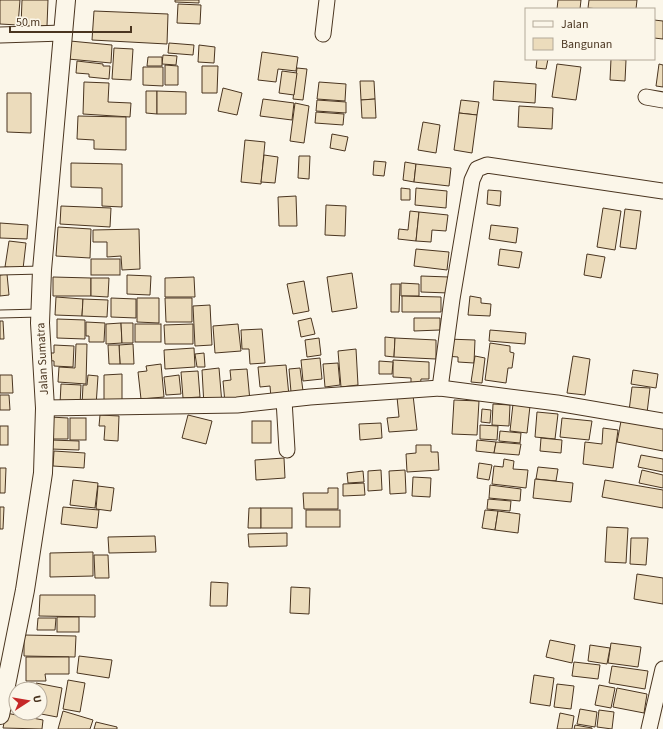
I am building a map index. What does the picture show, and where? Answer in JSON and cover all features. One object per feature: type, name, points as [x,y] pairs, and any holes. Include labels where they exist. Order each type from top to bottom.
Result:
[{"type":"street","name":"Jalan Sumatra","points":[[0,715],[25,590],[42,481],[45,408],[41,313],[42,270],[66,0]]},
{"type":"street","points":[[323,34],[327,0]]},
{"type":"street","points":[[0,35],[62,33]]},
{"type":"street","points":[[646,97],[663,100]]},
{"type":"street","points":[[440,388],[453,291],[472,180],[478,169],[487,165],[663,191]]},
{"type":"street","points":[[45,408],[237,405],[440,388],[557,403],[663,421]]},
{"type":"street","points":[[284,400],[287,450]]},
{"type":"street","points":[[649,729],[663,669]]},
{"type":"lane","points":[[0,271],[42,270]]},
{"type":"lane","points":[[0,314],[41,313]]},
{"type":"building","points":[[0,0],[20,0],[18,25],[0,24]]},
{"type":"building","points":[[22,0],[48,0],[47,26],[21,26]]},
{"type":"building","points":[[175,0],[199,0],[199,3],[175,2]]},
{"type":"building","points":[[558,0],[581,0],[580,8],[557,8]]},
{"type":"building","points":[[589,0],[637,0],[636,8],[588,8]]},
{"type":"building","points":[[178,4],[201,5],[200,24],[177,23]]},
{"type":"building","points":[[94,11],[168,14],[167,44],[92,40]]},
{"type":"building","points":[[655,20],[663,21],[663,39],[655,38]]},
{"type":"building","points":[[70,41],[112,45],[111,63],[68,59]]},
{"type":"building","points":[[169,43],[194,45],[193,55],[168,53]]},
{"type":"building","points":[[199,45],[215,47],[214,63],[198,62]]},
{"type":"building","points":[[114,48],[133,49],[131,80],[112,79]]},
{"type":"building","points":[[262,52],[298,57],[296,71],[278,69],[276,82],[258,80]]},
{"type":"building","points":[[163,55],[177,56],[176,65],[162,64]]},
{"type":"building","points":[[148,57],[162,57],[162,66],[147,66]]},
{"type":"building","points":[[537,60],[548,60],[546,69],[536,68]]},
{"type":"building","points":[[611,60],[626,60],[625,81],[610,80]]},
{"type":"building","points":[[77,61],[110,66],[109,79],[89,77],[89,74],[76,73]]},
{"type":"building","points":[[557,64],[581,67],[576,100],[552,97]]},
{"type":"building","points":[[659,64],[663,65],[663,87],[656,86]]},
{"type":"building","points":[[165,65],[178,66],[178,85],[165,85]]},
{"type":"building","points":[[202,66],[218,66],[217,93],[202,93]]},
{"type":"building","points":[[143,67],[163,67],[163,86],[143,85]]},
{"type":"building","points":[[297,68],[307,69],[303,100],[293,99]]},
{"type":"building","points":[[282,71],[297,73],[294,95],[279,93]]},
{"type":"building","points":[[360,81],[374,81],[375,99],[361,100]]},
{"type":"building","points":[[494,81],[536,84],[535,103],[493,100]]},
{"type":"building","points":[[84,82],[109,83],[108,102],[131,103],[130,117],[83,114]]},
{"type":"building","points":[[319,82],[346,84],[345,101],[317,99]]},
{"type":"building","points":[[223,88],[242,93],[237,115],[218,111]]},
{"type":"building","points":[[146,91],[157,91],[157,114],[146,113]]},
{"type":"building","points":[[157,91],[186,92],[186,114],[157,114]]},
{"type":"building","points":[[7,93],[31,93],[31,133],[7,132]]},
{"type":"building","points":[[263,99],[294,103],[292,120],[260,116]]},
{"type":"building","points":[[375,99],[376,118],[362,118],[361,100]]},
{"type":"building","points":[[317,100],[346,102],[346,113],[316,111]]},
{"type":"building","points":[[461,100],[479,102],[477,115],[459,113]]},
{"type":"building","points":[[295,103],[309,106],[304,143],[290,141]]},
{"type":"building","points":[[519,106],[553,108],[552,129],[518,127]]},
{"type":"building","points":[[316,112],[344,114],[343,125],[315,123]]},
{"type":"building","points":[[459,113],[477,115],[472,153],[454,150]]},
{"type":"building","points":[[78,116],[126,117],[126,150],[94,149],[94,140],[77,139]]},
{"type":"building","points":[[423,122],[440,125],[436,153],[418,150]]},
{"type":"building","points":[[332,134],[348,137],[345,151],[330,148]]},
{"type":"building","points":[[245,140],[265,142],[261,184],[241,182]]},
{"type":"building","points":[[264,155],[278,157],[275,183],[261,182]]},
{"type":"building","points":[[299,156],[310,156],[309,179],[298,178]]},
{"type":"building","points":[[374,161],[386,162],[384,176],[373,175]]},
{"type":"building","points":[[405,162],[416,164],[414,182],[403,180]]},
{"type":"building","points":[[71,163],[122,164],[122,207],[102,206],[102,188],[71,187]]},
{"type":"building","points":[[416,164],[451,168],[449,186],[414,182]]},
{"type":"building","points":[[401,188],[410,189],[410,200],[401,200]]},
{"type":"building","points":[[416,188],[447,191],[446,208],[415,205]]},
{"type":"building","points":[[488,190],[501,191],[500,206],[487,204]]},
{"type":"building","points":[[296,196],[297,226],[279,226],[278,197]]},
{"type":"building","points":[[326,205],[346,206],[345,236],[325,235]]},
{"type":"building","points":[[61,206],[111,208],[110,227],[60,224]]},
{"type":"building","points":[[603,208],[621,211],[615,250],[597,247]]},
{"type":"building","points":[[625,209],[641,211],[636,249],[620,247]]},
{"type":"building","points":[[410,211],[419,212],[416,241],[398,239],[399,229],[408,230]]},
{"type":"building","points":[[419,212],[448,215],[446,231],[432,230],[431,242],[416,241]]},
{"type":"building","points":[[0,223],[28,225],[27,239],[0,238]]},
{"type":"building","points":[[491,225],[518,228],[516,243],[489,239]]},
{"type":"building","points":[[58,227],[91,229],[90,258],[56,256]]},
{"type":"building","points":[[139,229],[140,269],[122,270],[121,256],[107,257],[107,242],[93,242],[93,230]]},
{"type":"building","points":[[9,241],[26,243],[23,269],[5,267]]},
{"type":"building","points":[[416,249],[449,252],[447,270],[414,266]]},
{"type":"building","points":[[500,249],[522,252],[519,268],[498,265]]},
{"type":"building","points":[[587,254],[605,257],[601,278],[584,275]]},
{"type":"building","points":[[91,259],[120,259],[120,275],[91,275]]},
{"type":"building","points":[[352,273],[357,308],[332,312],[327,277]]},
{"type":"building","points":[[7,274],[9,295],[0,296],[0,275]]},
{"type":"building","points":[[127,275],[151,276],[150,295],[127,294]]},
{"type":"building","points":[[421,276],[449,277],[449,293],[421,292]]},
{"type":"building","points":[[53,277],[91,278],[91,296],[53,296]]},
{"type":"building","points":[[194,277],[195,297],[165,297],[165,278]]},
{"type":"building","points":[[91,278],[109,278],[108,297],[91,296]]},
{"type":"building","points":[[304,281],[309,311],[293,314],[287,284]]},
{"type":"building","points":[[401,283],[419,284],[419,296],[401,296]]},
{"type":"building","points":[[391,284],[400,284],[399,312],[391,312]]},
{"type":"building","points":[[402,296],[441,297],[441,312],[402,312]]},
{"type":"building","points":[[470,296],[481,298],[481,303],[491,304],[490,316],[468,315]]},
{"type":"building","points":[[56,297],[83,299],[82,316],[55,315]]},
{"type":"building","points":[[111,298],[136,299],[136,318],[111,317]]},
{"type":"building","points":[[137,298],[159,298],[159,323],[137,322]]},
{"type":"building","points":[[165,298],[192,298],[192,322],[166,322]]},
{"type":"building","points":[[83,299],[108,300],[107,317],[82,316]]},
{"type":"building","points":[[210,305],[212,345],[195,346],[193,306]]},
{"type":"building","points":[[311,318],[315,334],[301,337],[298,321]]},
{"type":"building","points":[[414,318],[440,318],[440,330],[414,331]]},
{"type":"building","points":[[57,319],[85,320],[85,339],[57,338]]},
{"type":"building","points":[[0,321],[3,321],[4,339],[0,339]]},
{"type":"building","points":[[86,322],[105,323],[104,342],[89,342],[89,336],[86,336]]},
{"type":"building","points":[[121,323],[122,343],[106,344],[106,324]]},
{"type":"building","points":[[121,323],[133,323],[133,343],[122,343]]},
{"type":"building","points":[[135,324],[161,324],[161,342],[135,342]]},
{"type":"building","points":[[193,324],[193,344],[165,344],[164,325]]},
{"type":"building","points":[[238,324],[241,351],[215,353],[213,326]]},
{"type":"building","points":[[262,329],[265,363],[250,364],[249,349],[242,349],[241,330]]},
{"type":"building","points":[[490,330],[526,333],[525,344],[489,341]]},
{"type":"building","points":[[385,337],[395,338],[394,357],[385,356]]},
{"type":"building","points":[[319,338],[321,355],[307,357],[305,340]]},
{"type":"building","points":[[395,338],[436,340],[436,359],[394,357]]},
{"type":"building","points":[[447,339],[475,340],[474,363],[458,362],[458,357],[446,356]]},
{"type":"building","points":[[490,343],[510,346],[510,352],[514,353],[512,368],[508,368],[506,383],[485,380]]},
{"type":"building","points":[[76,344],[87,344],[86,384],[58,382],[59,367],[75,368]]},
{"type":"building","points":[[133,344],[134,364],[120,364],[119,345]]},
{"type":"building","points":[[54,345],[74,346],[73,367],[54,366],[54,361],[45,360],[45,353],[54,353]]},
{"type":"building","points":[[108,345],[119,345],[120,364],[109,364]]},
{"type":"building","points":[[194,348],[195,367],[165,369],[164,350]]},
{"type":"building","points":[[356,349],[358,385],[341,387],[338,351]]},
{"type":"building","points":[[204,353],[205,367],[197,367],[195,354]]},
{"type":"building","points":[[475,356],[485,358],[482,383],[471,382]]},
{"type":"building","points":[[573,356],[590,359],[585,395],[567,393]]},
{"type":"building","points":[[320,358],[322,379],[303,381],[301,360]]},
{"type":"building","points":[[393,360],[429,362],[429,379],[421,379],[420,387],[411,387],[411,378],[393,377]]},
{"type":"building","points":[[379,361],[393,362],[392,374],[379,374]]},
{"type":"building","points":[[338,363],[340,385],[325,387],[323,364]]},
{"type":"building","points":[[161,364],[164,397],[141,399],[138,372],[147,371],[146,366]]},
{"type":"building","points":[[286,365],[289,396],[271,398],[270,386],[260,387],[258,367]]},
{"type":"building","points":[[219,368],[222,404],[204,406],[202,370]]},
{"type":"building","points":[[300,368],[303,391],[291,392],[289,369]]},
{"type":"building","points":[[247,369],[250,401],[225,403],[223,381],[231,380],[230,370]]},
{"type":"building","points":[[633,370],[658,374],[656,388],[631,384]]},
{"type":"building","points":[[198,371],[200,397],[183,398],[181,372]]},
{"type":"building","points":[[122,374],[122,400],[104,400],[104,375]]},
{"type":"building","points":[[0,375],[12,375],[13,393],[0,393]]},
{"type":"building","points":[[88,375],[98,376],[96,406],[82,405],[83,385],[87,385]]},
{"type":"building","points":[[179,375],[181,394],[166,395],[164,377]]},
{"type":"building","points":[[61,384],[81,385],[80,405],[60,404]]},
{"type":"building","points":[[632,387],[650,388],[647,413],[629,411]]},
{"type":"building","points":[[0,395],[9,395],[10,410],[0,410]]},
{"type":"building","points":[[413,395],[417,430],[389,432],[387,418],[399,417],[397,397]]},
{"type":"building","points":[[454,400],[479,401],[477,435],[452,434]]},
{"type":"building","points":[[493,404],[510,405],[509,426],[492,425]]},
{"type":"building","points":[[513,404],[530,406],[527,433],[510,431]]},
{"type":"building","points":[[482,409],[491,410],[490,423],[481,422]]},
{"type":"building","points":[[537,412],[558,414],[555,439],[535,437]]},
{"type":"building","points":[[100,415],[119,416],[118,441],[104,440],[105,426],[99,426]]},
{"type":"building","points":[[188,415],[212,421],[206,444],[182,438]]},
{"type":"building","points":[[622,416],[663,424],[663,451],[617,442]]},
{"type":"building","points":[[50,417],[68,418],[68,439],[49,439]]},
{"type":"building","points":[[70,418],[86,418],[86,440],[70,440]]},
{"type":"building","points":[[562,418],[592,421],[589,440],[560,437]]},
{"type":"building","points":[[252,421],[271,421],[271,443],[252,443]]},
{"type":"building","points":[[381,423],[382,438],[360,440],[359,424]]},
{"type":"building","points":[[480,425],[498,426],[497,440],[480,439]]},
{"type":"building","points":[[0,426],[8,426],[8,445],[0,445]]},
{"type":"building","points":[[603,428],[618,430],[613,468],[583,464],[585,442],[602,444]]},
{"type":"building","points":[[500,431],[521,433],[520,443],[499,441]]},
{"type":"building","points":[[541,438],[562,440],[561,453],[540,451]]},
{"type":"building","points":[[51,440],[79,441],[79,450],[51,449]]},
{"type":"building","points":[[477,440],[496,442],[494,453],[476,451]]},
{"type":"building","points":[[496,442],[521,444],[519,455],[494,453]]},
{"type":"building","points":[[416,445],[431,445],[431,452],[438,452],[439,470],[407,472],[406,454],[416,453]]},
{"type":"building","points":[[54,451],[85,453],[84,468],[53,466]]},
{"type":"building","points":[[641,455],[663,459],[663,472],[638,467]]},
{"type":"building","points":[[284,458],[285,478],[256,480],[255,460]]},
{"type":"building","points":[[504,459],[514,461],[513,469],[528,470],[526,488],[492,484],[494,466],[503,467]]},
{"type":"building","points":[[479,463],[492,465],[489,480],[477,478]]},
{"type":"building","points":[[538,467],[558,469],[556,481],[536,479]]},
{"type":"building","points":[[0,468],[6,468],[5,493],[0,493]]},
{"type":"building","points":[[381,470],[382,490],[368,491],[368,471]]},
{"type":"building","points":[[405,470],[406,493],[390,494],[389,471]]},
{"type":"building","points":[[642,470],[663,475],[663,488],[639,483]]},
{"type":"building","points":[[363,471],[364,482],[348,483],[347,473]]},
{"type":"building","points":[[413,477],[431,478],[430,497],[412,496]]},
{"type":"building","points":[[535,479],[573,483],[571,502],[533,498]]},
{"type":"building","points":[[73,480],[98,483],[95,508],[70,505]]},
{"type":"building","points":[[605,480],[663,490],[663,508],[602,497]]},
{"type":"building","points":[[364,483],[365,495],[343,496],[343,484]]},
{"type":"building","points":[[490,485],[521,489],[520,501],[489,498]]},
{"type":"building","points":[[98,486],[114,488],[111,511],[96,509]]},
{"type":"building","points":[[328,488],[338,488],[338,509],[304,509],[303,493],[328,493]]},
{"type":"building","points":[[488,499],[511,501],[510,511],[487,509]]},
{"type":"building","points":[[0,507],[4,507],[3,529],[0,529]]},
{"type":"building","points":[[63,507],[99,510],[97,528],[61,524]]},
{"type":"building","points":[[249,508],[261,508],[261,528],[248,528]]},
{"type":"building","points":[[261,508],[292,508],[292,528],[261,528]]},
{"type":"building","points":[[306,510],[340,510],[340,527],[306,527]]},
{"type":"building","points":[[485,510],[498,511],[495,530],[482,528]]},
{"type":"building","points":[[498,511],[520,514],[518,533],[495,530]]},
{"type":"building","points":[[607,527],[628,528],[626,563],[605,562]]},
{"type":"building","points":[[287,533],[287,546],[249,547],[248,534]]},
{"type":"building","points":[[155,536],[156,552],[109,553],[108,537]]},
{"type":"building","points":[[631,538],[648,538],[646,565],[630,564]]},
{"type":"building","points":[[93,552],[93,576],[50,577],[50,553]]},
{"type":"building","points":[[94,555],[108,555],[109,578],[95,578]]},
{"type":"building","points":[[637,574],[663,578],[663,604],[634,599]]},
{"type":"building","points":[[211,582],[228,583],[227,606],[210,606]]},
{"type":"building","points":[[291,587],[310,588],[309,614],[290,613]]},
{"type":"building","points":[[40,595],[95,595],[95,617],[39,616]]},
{"type":"building","points":[[57,617],[79,617],[79,632],[57,632]]},
{"type":"building","points":[[38,618],[56,618],[55,630],[37,630]]},
{"type":"building","points":[[24,635],[76,636],[75,657],[24,656]]},
{"type":"building","points":[[550,640],[575,645],[572,663],[546,657]]},
{"type":"building","points":[[611,643],[641,647],[638,667],[608,663]]},
{"type":"building","points":[[590,645],[610,648],[607,664],[588,661]]},
{"type":"building","points":[[79,656],[112,660],[109,678],[77,673]]},
{"type":"building","points":[[26,657],[69,657],[69,674],[45,674],[46,681],[26,681]]},
{"type":"building","points":[[574,662],[600,665],[598,679],[572,676]]},
{"type":"building","points":[[612,666],[648,671],[645,689],[609,683]]},
{"type":"building","points":[[534,675],[554,678],[550,706],[530,703]]},
{"type":"building","points":[[68,680],[85,683],[80,712],[63,709]]},
{"type":"building","points":[[557,684],[574,686],[571,709],[554,707]]},
{"type":"building","points":[[48,685],[62,688],[57,717],[48,715]]},
{"type":"building","points":[[599,685],[615,688],[611,708],[595,705]]},
{"type":"building","points":[[617,688],[647,694],[644,713],[613,707]]},
{"type":"building","points":[[580,709],[597,712],[595,727],[577,724]]},
{"type":"building","points":[[599,710],[614,712],[612,729],[597,727]]},
{"type":"building","points":[[63,711],[93,720],[90,729],[58,729]]},
{"type":"building","points":[[6,713],[8,713],[8,721],[43,721],[42,729],[3,728]]},
{"type":"building","points":[[560,713],[574,716],[572,729],[557,729]]},
{"type":"building","points":[[96,722],[117,727],[117,729],[94,729]]},
{"type":"building","points":[[575,725],[592,728],[592,729],[574,729]]}]
